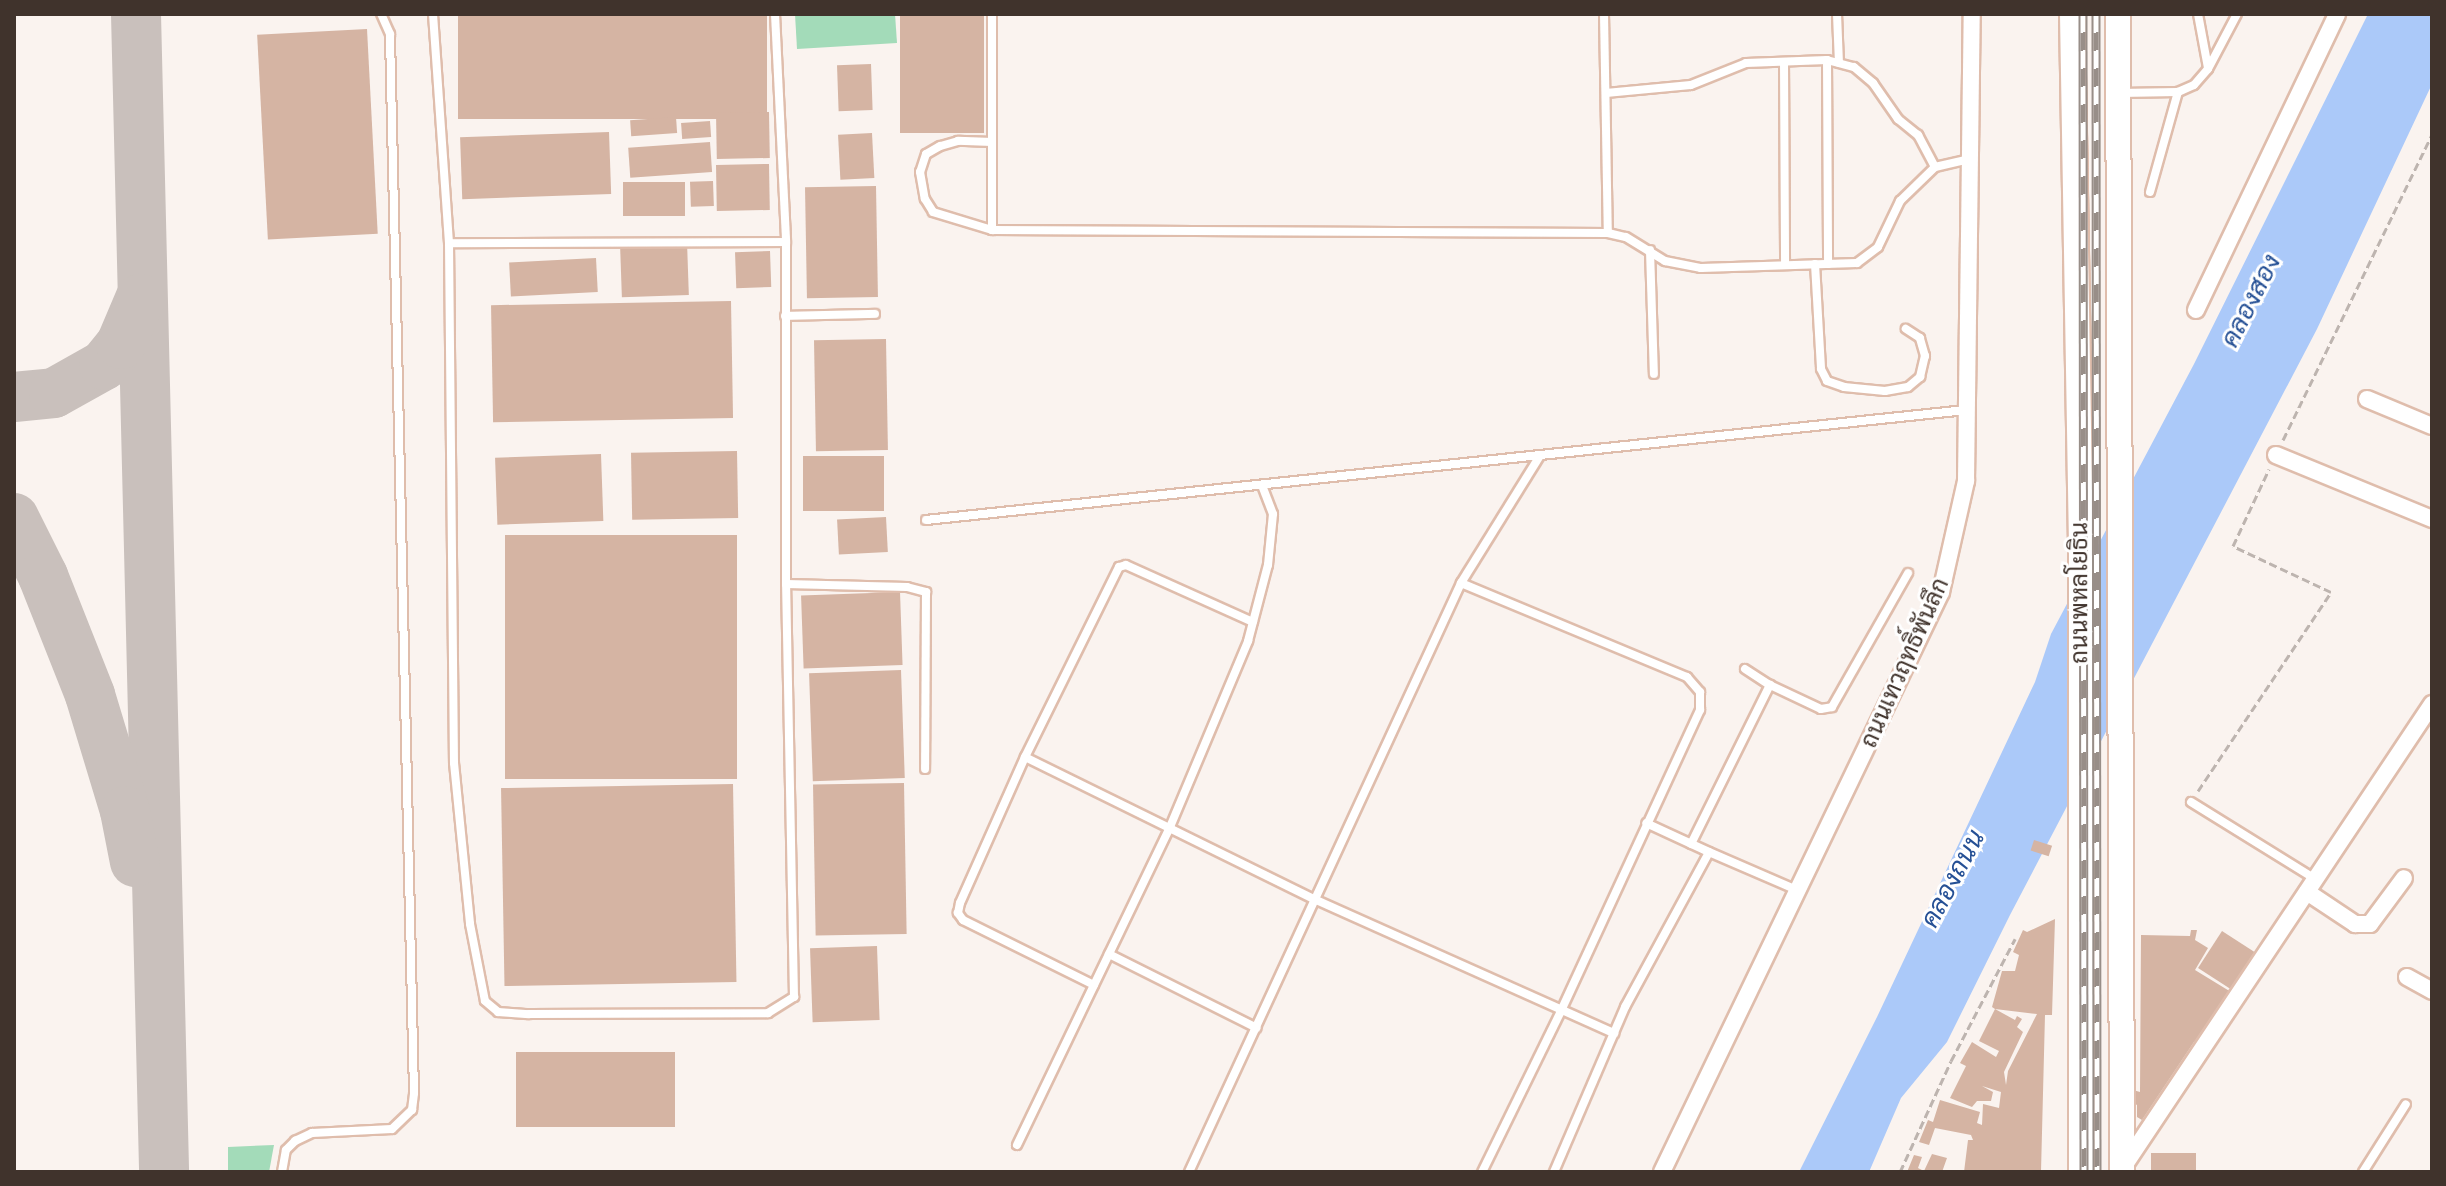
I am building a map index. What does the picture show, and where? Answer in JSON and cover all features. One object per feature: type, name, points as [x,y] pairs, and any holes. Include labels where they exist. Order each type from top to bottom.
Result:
[{"type":"main road","name":"ถนนพหลโยธิน","points":[[2072,14],[2081,543],[2081,1172]]},
{"type":"main road","name":"ถนนพหลโยธิน","points":[[2118,14],[2122,1171]]},
{"type":"street","name":"ถนนเทวฤทธิ์พันลึก","points":[[1662,1172],[1800,891],[1941,592],[1966,481],[1972,14]]},
{"type":"street","points":[[2196,310],[2337,14]]},
{"type":"street","points":[[2367,399],[2432,426]]},
{"type":"street","points":[[2276,455],[2432,519]]},
{"type":"street","points":[[2122,1171],[2432,704]]},
{"type":"street","points":[[2311,886],[2355,924],[2370,924],[2404,878]]},
{"type":"street","points":[[2407,977],[2432,991]]},
{"type":"lane","points":[[282,1172],[286,1150],[295,1141],[312,1133],[392,1129],[412,1110],[414,1093],[390,34],[381,14]]},
{"type":"lane","points":[[433,14],[449,243],[454,763],[470,924],[485,1001],[498,1012],[768,1013],[794,997],[786,584],[786,242],[775,14]]},
{"type":"lane","points":[[992,14],[992,230]]},
{"type":"lane","points":[[1604,14],[1608,233]]},
{"type":"lane","points":[[1837,14],[1839,63]]},
{"type":"lane","points":[[2198,14],[2208,69]]},
{"type":"lane","points":[[2119,93],[2178,92],[2194,85],[2208,69],[2237,14]]},
{"type":"lane","points":[[1606,93],[1691,85],[1746,63],[1827,60],[1854,67],[1873,83],[1898,119],[1918,135],[1935,167]]},
{"type":"lane","points":[[1827,60],[1828,264]]},
{"type":"lane","points":[[1784,62],[1785,265]]},
{"type":"lane","points":[[2150,192],[2178,92]]},
{"type":"lane","points":[[992,142],[958,141],[926,154],[920,172],[925,199],[933,212],[992,230],[1608,233],[1626,237],[1665,261],[1701,268],[1857,263],[1878,247],[1900,201],[1935,167],[1969,159]]},
{"type":"lane","points":[[449,243],[786,242]]},
{"type":"lane","points":[[1650,250],[1654,374]]},
{"type":"lane","points":[[1815,264],[1821,369],[1827,381],[1844,387],[1885,391],[1908,387],[1920,377],[1925,356],[1920,338],[1906,329]]},
{"type":"lane","points":[[785,316],[875,314]]},
{"type":"lane","points":[[926,520],[1965,410]]},
{"type":"lane","points":[[1189,1172],[1461,583],[1539,457]]},
{"type":"lane","points":[[1017,1145],[1170,827],[1253,622],[1268,565],[1273,514],[1262,486]]},
{"type":"lane","points":[[1094,985],[963,920],[958,913],[1025,757],[1119,567],[1126,565],[1253,622]]},
{"type":"lane","points":[[1745,669],[1770,685],[1821,709],[1832,707],[1908,573]]},
{"type":"lane","points":[[1461,583],[1687,677],[1700,692],[1700,710],[1561,1011],[1482,1172]]},
{"type":"lane","points":[[786,584],[907,587],[926,592],[925,769]]},
{"type":"lane","points":[[1691,844],[1770,685]]},
{"type":"lane","points":[[1025,757],[1314,899],[1614,1033]]},
{"type":"lane","points":[[2191,802],[2311,886]]},
{"type":"lane","points":[[1646,823],[1800,891]]},
{"type":"lane","points":[[1554,1172],[1614,1033],[1709,852]]},
{"type":"lane","points":[[1109,954],[1257,1028]]},
{"type":"lane","points":[[2363,1172],[2406,1104]]},
{"type":"path","points":[[2191,802],[2331,592],[2233,546],[2432,134]]},
{"type":"path","points":[[1900,1172],[1951,1061],[2015,939]]},
{"type":"green space","points":[[795,14],[895,14],[897,43],[797,49]]},
{"type":"green space","points":[[274,1145],[269,1172],[228,1172],[228,1147]]},
{"type":"water","points":[[2368,14],[2432,14],[2432,84],[2317,329],[2010,915],[1947,1042],[1901,1098],[1869,1172],[1799,1172],[1877,1017],[2035,682],[2051,634],[2194,364]]},
{"type":"building","points":[[458,14],[767,14],[767,119],[458,119]]},
{"type":"building","points":[[900,14],[984,14],[984,133],[900,133]]},
{"type":"building","points":[[367,29],[378,234],[268,239],[257,35]]},
{"type":"building","points":[[871,64],[873,110],[839,111],[837,65]]},
{"type":"building","points":[[769,112],[770,158],[717,159],[716,113]]},
{"type":"building","points":[[676,117],[677,133],[631,136],[630,120]]},
{"type":"building","points":[[710,121],[711,137],[682,139],[681,123]]},
{"type":"building","points":[[609,132],[611,194],[462,199],[460,137]]},
{"type":"building","points":[[872,133],[874,178],[840,180],[838,135]]},
{"type":"building","points":[[710,142],[712,172],[630,178],[628,148]]},
{"type":"building","points":[[769,164],[770,210],[717,211],[716,165]]},
{"type":"building","points":[[713,181],[714,206],[691,207],[690,182]]},
{"type":"building","points":[[623,182],[685,182],[685,216],[623,216]]},
{"type":"building","points":[[876,186],[878,297],[807,298],[805,187]]},
{"type":"building","points":[[687,242],[689,295],[622,297],[620,244]]},
{"type":"building","points":[[770,251],[771,287],[736,288],[735,252]]},
{"type":"building","points":[[596,258],[598,292],[511,297],[509,263]]},
{"type":"building","points":[[731,301],[733,418],[493,422],[491,305]]},
{"type":"building","points":[[886,339],[888,450],[816,451],[814,340]]},
{"type":"building","points":[[737,451],[738,518],[632,520],[631,453]]},
{"type":"building","points":[[601,454],[603,521],[497,525],[495,458]]},
{"type":"building","points":[[803,456],[884,456],[884,511],[803,511]]},
{"type":"building","points":[[886,517],[888,552],[839,555],[837,520]]},
{"type":"building","points":[[505,535],[737,535],[737,779],[505,779]]},
{"type":"building","points":[[900,592],[903,665],[804,668],[801,595]]},
{"type":"building","points":[[901,670],[905,778],[813,781],[809,673]]},
{"type":"building","points":[[904,783],[907,934],[816,936],[813,785]]},
{"type":"building","points":[[733,784],[736,982],[504,986],[501,788]]},
{"type":"building","points":[[2034,840],[2052,846],[2049,856],[2031,850]]},
{"type":"building","points":[[2055,919],[2052,1015],[2045,1015],[2041,1172],[1964,1172],[1968,1140],[1973,1140],[1971,1135],[1935,1128],[1929,1145],[1919,1142],[1928,1120],[1933,1122],[1940,1100],[1980,1112],[1977,1123],[1982,1125],[1983,1104],[1999,1108],[2001,1092],[1982,1086],[1993,1092],[1991,1101],[1977,1101],[1972,1107],[1950,1098],[1966,1066],[1960,1063],[1972,1042],[1996,1057],[1999,1051],[1979,1041],[1995,1009],[1992,1007],[2002,971],[2015,971],[2019,955],[2013,952],[2023,930],[2027,932]],"holes":[[[1995,1009],[2037,1014],[2008,1071],[2006,1085],[2004,1072],[2023,1032],[2017,1027],[2022,1019],[2017,1016],[2015,1020]]]},
{"type":"building","points":[[2191,930],[2197,930],[2195,940],[2208,948],[2195,970],[2231,992],[2212,1024],[2208,1024],[2202,1045],[2194,1042],[2142,1120],[2137,1117],[2137,1105],[2132,1102],[2133,1090],[2140,1092],[2141,935],[2190,936]]},
{"type":"building","points":[[2222,931],[2257,954],[2233,991],[2198,968]]},
{"type":"building","points":[[877,946],[880,1020],[813,1022],[810,948]]},
{"type":"building","points":[[516,1052],[675,1052],[675,1127],[516,1127]]},
{"type":"building","points":[[2151,1153],[2196,1153],[2196,1172],[2151,1172]]},
{"type":"building","points":[[1932,1154],[1947,1158],[1942,1172],[1907,1172],[1914,1155],[1922,1157],[1918,1168],[1924,1171]]},
{"type":"taxiway","points":[[136,14],[164,1172]]},
{"type":"taxiway","points":[[14,397],[54,393],[104,365],[121,344],[140,299]]},
{"type":"taxiway","points":[[14,518],[43,576],[90,695],[125,811],[135,862]]},
{"type":"railway","points":[[2083,14],[2084,1172]]},
{"type":"railway","points":[[2096,14],[2097,1172]]},
{"type":"water label","name":"คลองสอง","points":[[2251,301]]},
{"type":"water label","name":"คลองถนน","points":[[1953,879]]}]
